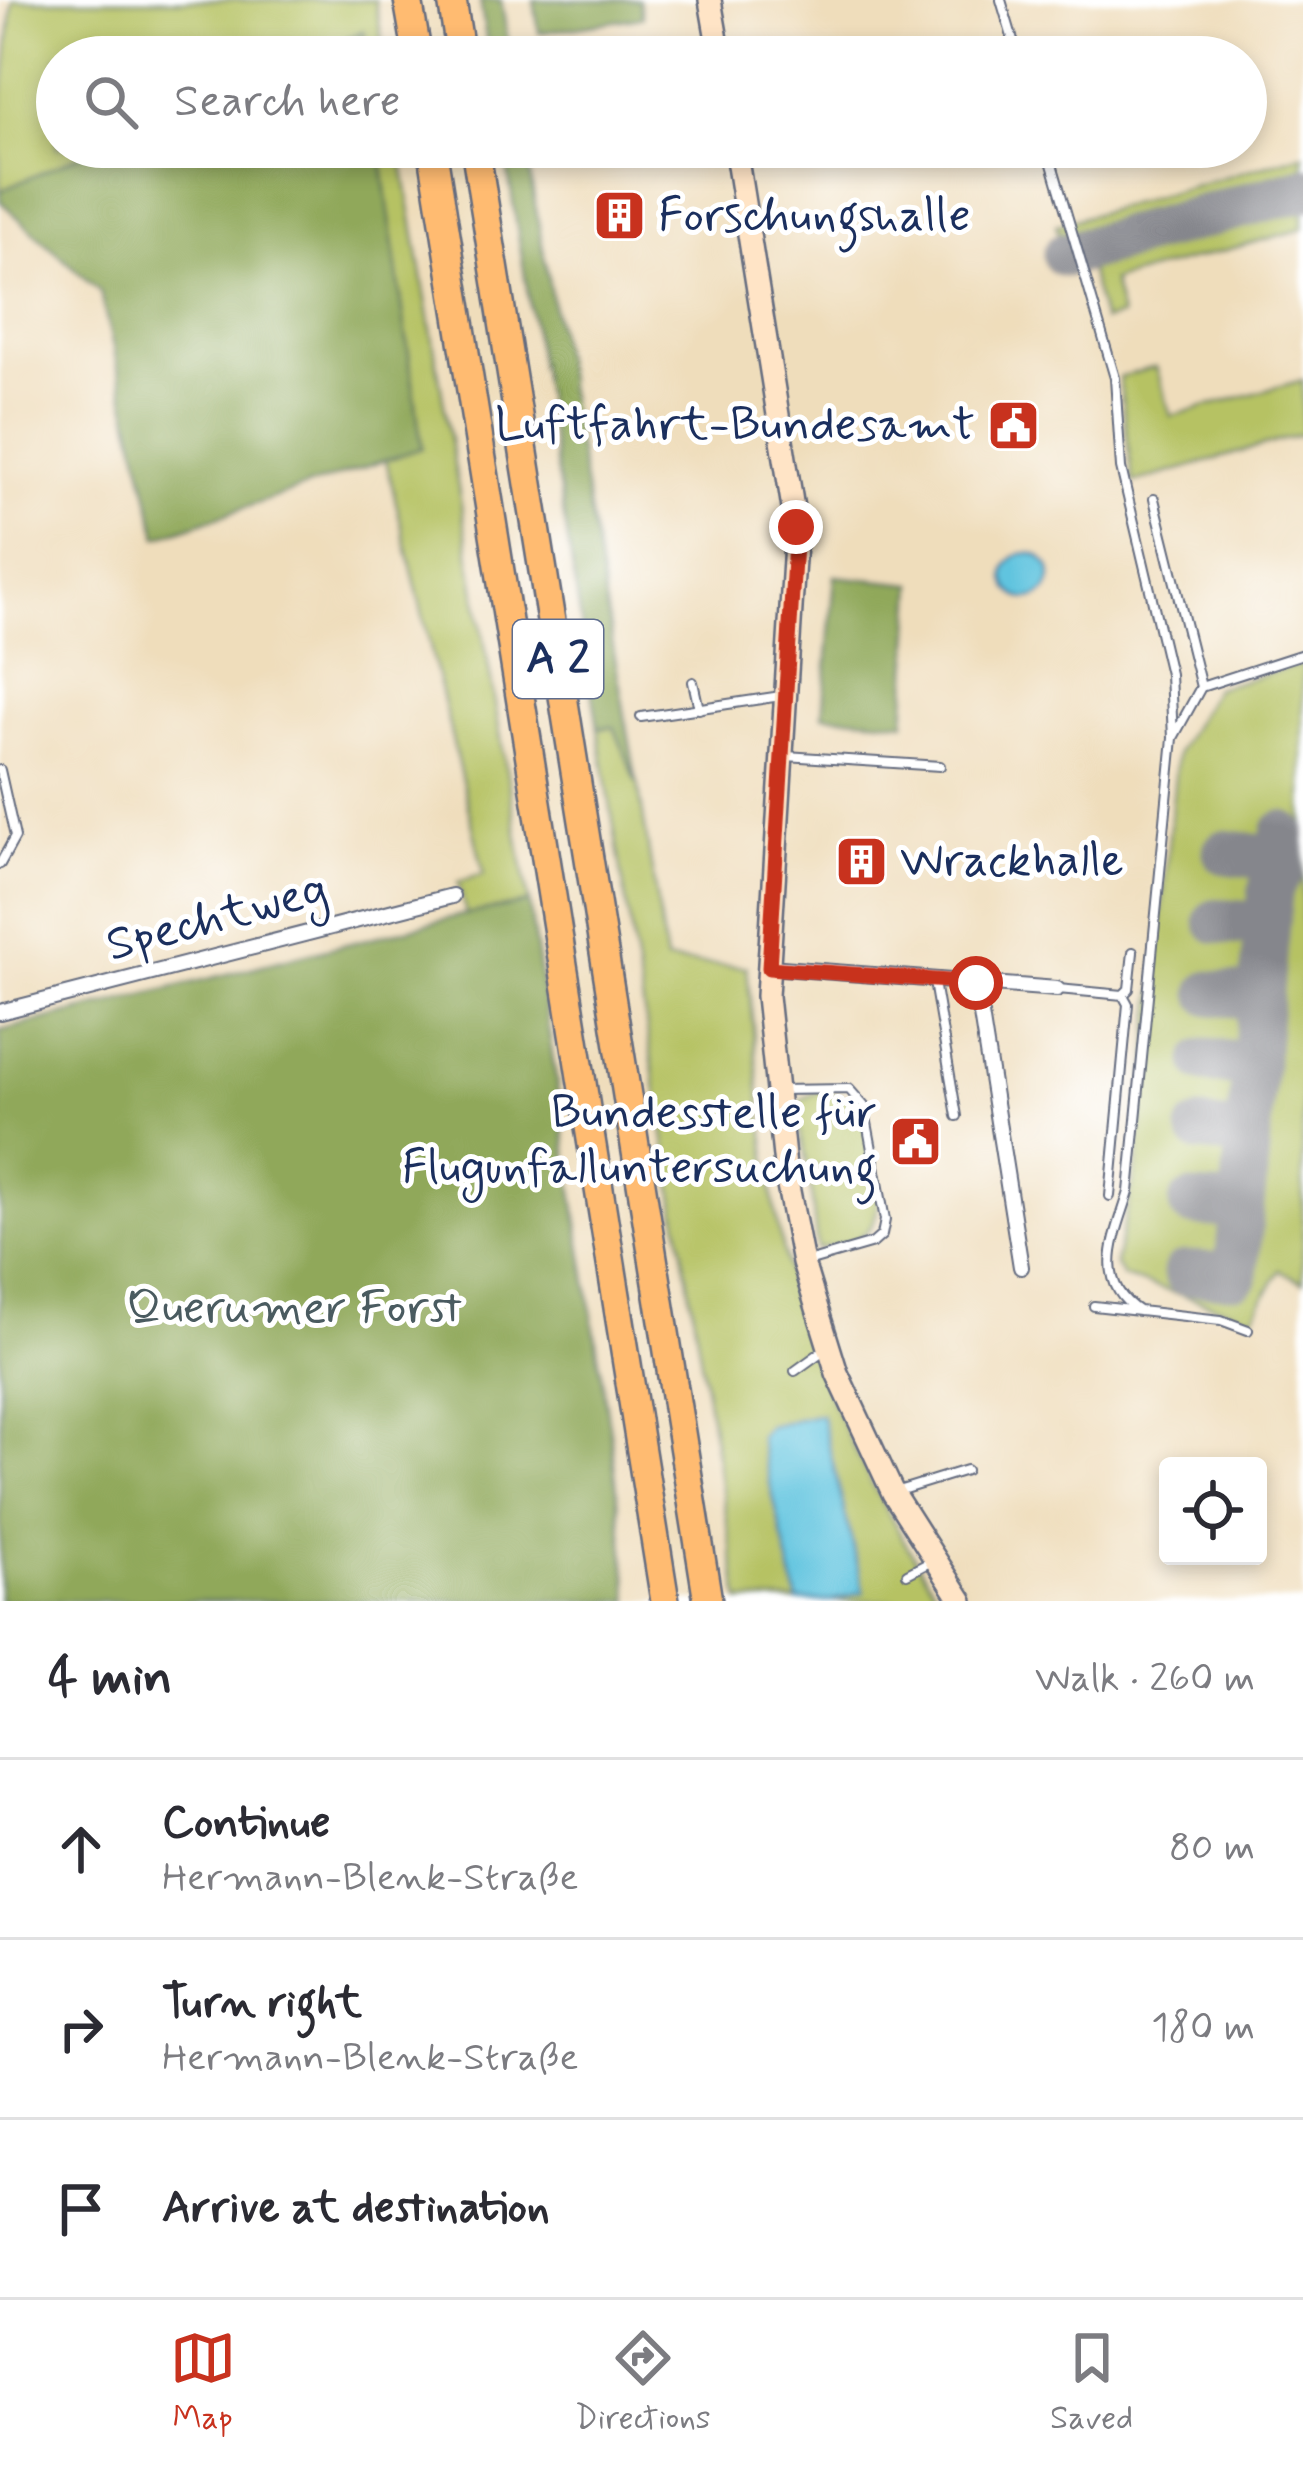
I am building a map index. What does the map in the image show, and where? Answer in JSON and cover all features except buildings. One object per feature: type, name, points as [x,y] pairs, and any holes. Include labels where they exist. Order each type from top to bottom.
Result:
[{"type":"highway","points":[[408,0],[414,36]]},
{"type":"highway","points":[[452,0],[458,36]]},
{"type":"highway","name":"A 2","points":[[435,168],[665,1601]]},
{"type":"highway","name":"A 2","points":[[479,168],[708,1601]]},
{"type":"street","points":[[710,0],[716,36]]},
{"type":"street","points":[[738,168],[794,504],[797,552],[769,968],[774,1090],[803,1263],[828,1347],[893,1493],[962,1601]]},
{"type":"street","name":"Spechtweg","points":[[0,1012],[452,896]]},
{"type":"street","points":[[769,968],[1057,989]]},
{"type":"street","points":[[976,983],[1021,1267]]},
{"type":"lane","points":[[1001,0],[1012,36]]},
{"type":"lane","points":[[1053,168],[1115,378],[1120,468],[1170,674],[1173,738],[1129,1192],[1109,1259],[1116,1290],[1139,1311]]},
{"type":"lane","points":[[1154,499],[1201,687],[1173,738]]},
{"type":"lane","points":[[1201,687],[1303,654]]},
{"type":"lane","points":[[694,682],[698,709]]},
{"type":"lane","points":[[641,717],[789,694]]},
{"type":"lane","points":[[785,756],[940,766]]},
{"type":"lane","points":[[0,770],[15,837],[0,864]]},
{"type":"lane","points":[[1057,989],[1123,995],[1130,989],[1133,952]]},
{"type":"lane","points":[[934,980],[957,1116]]},
{"type":"lane","points":[[1110,1196],[1128,1004],[1123,995]]},
{"type":"lane","points":[[774,1090],[848,1089],[857,1096],[864,1106],[885,1220],[882,1235],[873,1243],[803,1263]]},
{"type":"lane","points":[[1094,1306],[1221,1320],[1248,1330]]},
{"type":"lane","points":[[795,1371],[828,1347]]},
{"type":"lane","points":[[893,1493],[965,1470]]},
{"type":"lane","points":[[907,1574],[934,1560]]},
{"type":"green space","points":[[13,0],[375,0],[381,36],[364,36],[363,31],[352,36],[36,36],[36,168],[52,168],[0,191],[0,124]]},
{"type":"green space","points":[[480,0],[501,0],[507,36],[486,36]]},
{"type":"green space","points":[[534,0],[639,0],[642,17],[539,33]]},
{"type":"green space","points":[[1303,154],[1303,177],[1061,243],[1056,225]]},
{"type":"green space","points":[[52,168],[383,168],[422,448],[158,537],[100,292],[0,201],[0,191]]},
{"type":"green space","points":[[383,168],[404,168],[529,903],[466,914],[458,882],[484,874],[386,460],[422,447]]},
{"type":"green space","points":[[507,168],[529,168],[637,783],[614,727],[598,728]]},
{"type":"green space","points":[[1303,203],[1303,229],[1112,281],[1121,316],[1103,321],[1087,264]]},
{"type":"green space","points":[[1156,367],[1171,416],[1303,380],[1303,434],[1133,483],[1119,377]]},
{"type":"green space","points":[[835,576],[914,584],[905,722],[823,715]]},
{"type":"green space","points":[[1303,664],[1303,1282],[1280,1270],[1253,1317],[1123,1277],[1115,1263],[1138,1160],[1177,753],[1215,688]]},
{"type":"green space","points":[[614,727],[638,783],[666,961],[747,967],[771,1187],[799,1313],[861,1462],[942,1601],[830,1601],[863,1592],[759,1437],[798,1601],[740,1601],[598,729]]},
{"type":"green space","name":"Querumer Forst","points":[[529,903],[611,1438],[630,1601],[0,1601],[0,1031],[466,914]]},
{"type":"green space","points":[[819,1091],[847,1098],[856,1106],[869,1137],[878,1188],[875,1218],[864,1234],[817,1249],[810,1181],[825,1178],[823,1167],[808,1168],[795,1111],[802,1099]]},
{"type":"water","points":[[1028,553],[1044,560],[1051,576],[1044,592],[1028,599],[1012,592],[1005,576],[1012,560]]},
{"type":"water","points":[[821,1414],[864,1592],[830,1601],[798,1601],[759,1437],[768,1426]]},
{"type":"taxiway","points":[[1065,255],[1303,189]]},
{"type":"taxiway","points":[[1185,1273],[1236,1275],[1271,887],[1281,872],[1283,833]]},
{"type":"taxiway","points":[[1225,852],[1278,859]]},
{"type":"taxiway","points":[[1217,921],[1267,925]]},
{"type":"taxiway","points":[[1211,993],[1260,997]]},
{"type":"taxiway","points":[[1205,1061],[1255,1065]]},
{"type":"taxiway","points":[[1199,1130],[1249,1134]]},
{"type":"taxiway","points":[[1191,1204],[1242,1206]]},
{"type":"place","name":"Forschungshalle","points":[[619,216]]},
{"type":"place","name":"Luftfahrt-Bundesamt","points":[[1014,425]]},
{"type":"place","name":"Wrackhalle","points":[[861,861]]},
{"type":"place","name":"Bundesstelle für Flugunfalluntersuchung","points":[[916,1141]]},
{"type":"route","points":[[796,527],[769,968],[976,983]]}]
